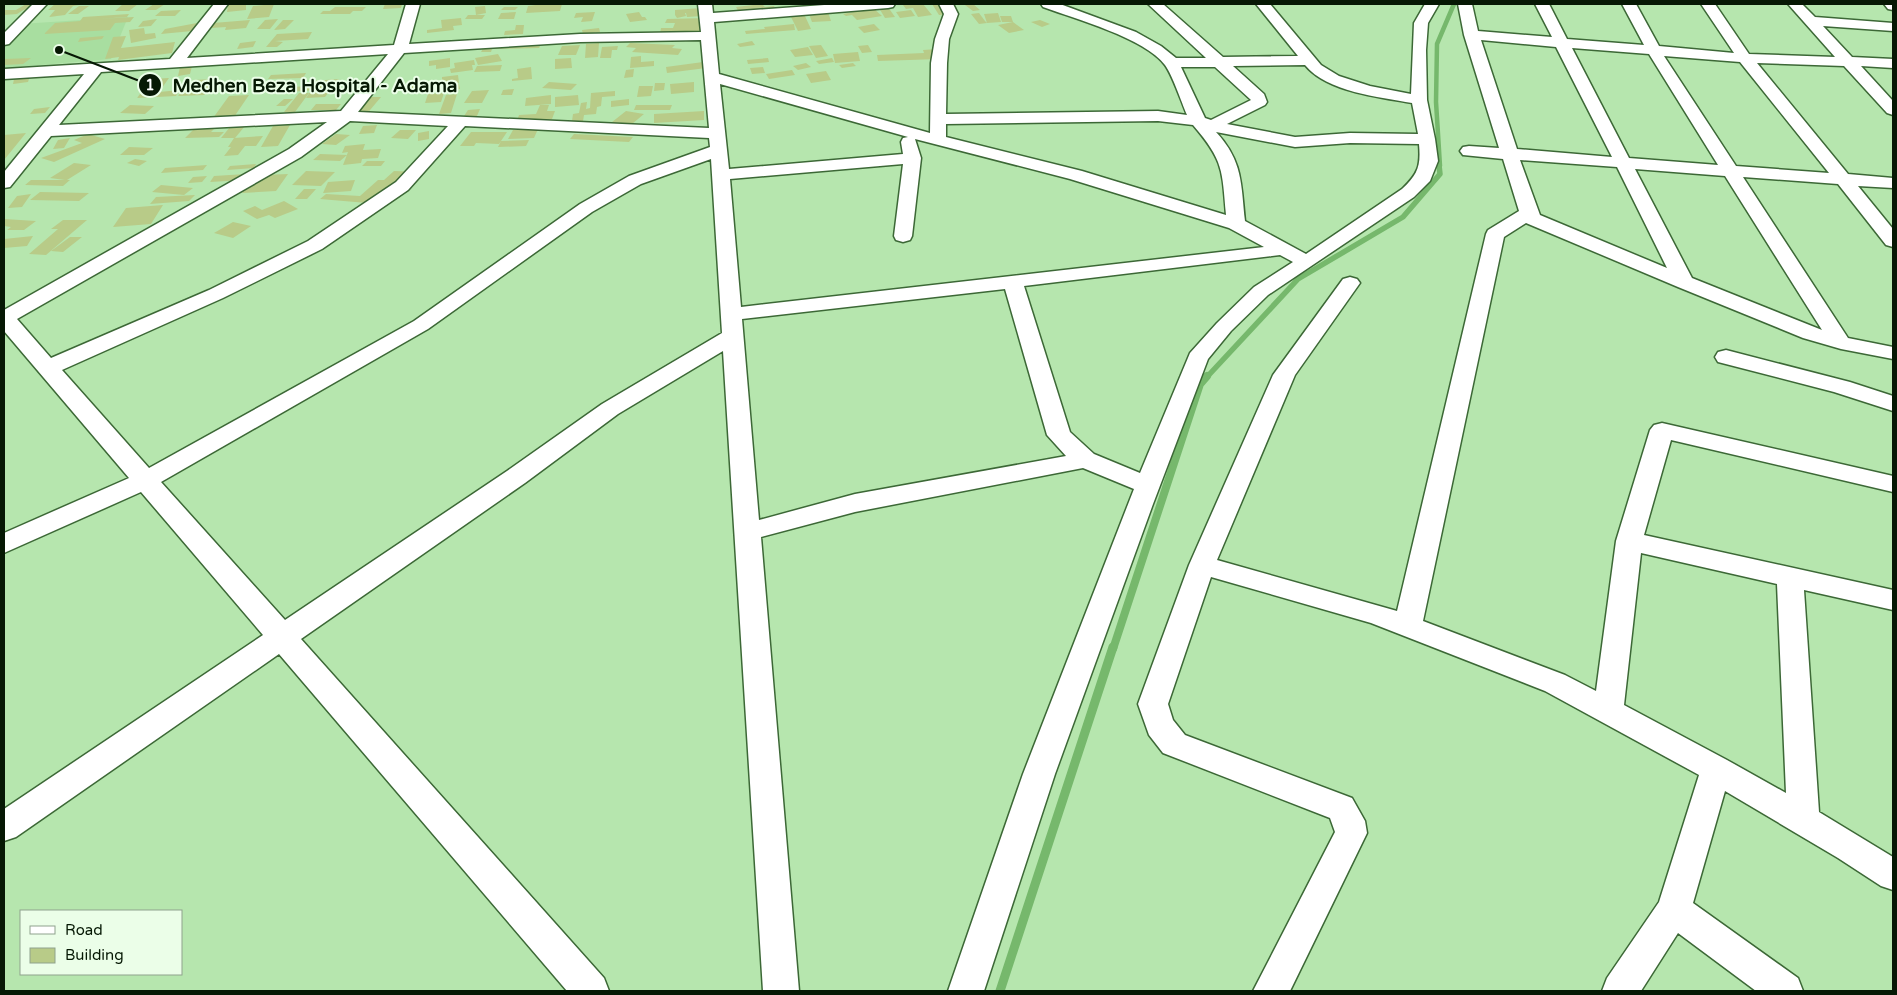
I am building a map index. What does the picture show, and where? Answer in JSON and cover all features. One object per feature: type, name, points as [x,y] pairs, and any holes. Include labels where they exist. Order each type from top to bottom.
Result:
[{"type":"street","points":[[4,41],[40,4]]},
{"type":"street","points":[[175,63],[221,4]]},
{"type":"street","points":[[413,4],[400,49],[346,116],[295,153],[255,177],[4,318],[591,991]]},
{"type":"street","points":[[4,74],[580,38],[706,19],[888,4]]},
{"type":"street","points":[[938,140],[939,63],[942,38],[951,14],[946,4]]},
{"type":"street","points":[[1048,4],[1131,35],[1156,49],[1172,63],[1220,146],[1230,170],[1236,224]]},
{"type":"street","points":[[1155,4],[1258,97],[1259,102],[1206,123]]},
{"type":"street","points":[[1263,4],[1316,68],[1334,79],[1368,90],[1418,100]]},
{"type":"street","points":[[966,991],[1039,774],[1147,485],[1198,358],[1224,327],[1261,291],[1308,262],[1408,193],[1421,181],[1429,161],[1427,139],[1418,100],[1421,23],[1432,4]]},
{"type":"street","points":[[1465,4],[1471,35],[1511,154],[1528,214],[1534,219],[1685,283],[1811,333],[1841,343],[1893,352]]},
{"type":"street","points":[[1542,4],[1685,283]]},
{"type":"street","points":[[1629,4],[1654,50],[1841,343]]},
{"type":"street","points":[[1708,4],[1745,58],[1893,241]]},
{"type":"street","points":[[1795,4],[1893,110]]},
{"type":"street","points":[[1131,35],[1171,18]]},
{"type":"street","points":[[706,19],[718,141],[781,991]]},
{"type":"street","points":[[1811,21],[1893,27]]},
{"type":"street","points":[[1471,35],[1745,58],[1893,63]]},
{"type":"street","points":[[1172,63],[1310,60]]},
{"type":"street","points":[[4,183],[97,68]]},
{"type":"street","points":[[711,76],[907,132],[1076,175],[1236,224],[1308,262]]},
{"type":"street","points":[[46,131],[346,116],[461,121],[718,141]]},
{"type":"street","points":[[939,119],[1158,116],[1206,123],[1232,132],[1295,142],[1350,138],[1427,139]]},
{"type":"street","points":[[48,368],[216,294],[316,245],[402,186],[461,121]]},
{"type":"street","points":[[903,236],[912,158],[907,132]]},
{"type":"street","points":[[4,544],[146,480],[421,325],[586,208],[636,180],[718,141]]},
{"type":"street","points":[[1469,151],[1893,183]]},
{"type":"street","points":[[720,175],[912,158]]},
{"type":"street","points":[[1408,626],[1495,234],[1528,214]]},
{"type":"street","points":[[4,827],[516,477],[731,325],[1013,282],[1271,252],[1283,248]]},
{"type":"street","points":[[1013,282],[1059,435],[1086,460],[1147,485]]},
{"type":"street","points":[[1271,991],[1351,833],[1349,821],[1341,808],[1174,744],[1160,726],[1153,704],[1202,565],[1284,375],[1350,283]]},
{"type":"street","points":[[1726,357],[1842,387],[1893,404]]},
{"type":"street","points":[[1608,711],[1629,541],[1662,430],[1893,484]]},
{"type":"street","points":[[747,532],[855,503],[1086,460]]},
{"type":"street","points":[[1629,541],[1893,600]]},
{"type":"street","points":[[1202,565],[1378,615],[1556,683],[1716,769],[1803,819],[1893,875]]},
{"type":"street","points":[[1790,577],[1803,819]]},
{"type":"street","points":[[1620,991],[1674,909],[1716,769]]},
{"type":"street","points":[[1674,909],[1785,991]]},
{"type":"shaded area","points":[[128,17],[111,59],[4,68],[4,41],[20,24]]},
{"type":"building","points":[[26,4],[35,4],[26,10],[34,9],[29,15],[20,16],[25,9],[17,14],[4,15],[4,10],[16,10]]},
{"type":"building","points":[[55,4],[79,5],[73,6],[65,15],[49,17],[55,10],[48,10]]},
{"type":"building","points":[[123,4],[138,4],[129,11],[115,11]]},
{"type":"building","points":[[154,4],[165,4],[156,10],[145,10]]},
{"type":"building","points":[[246,4],[246,10],[227,12],[228,5]]},
{"type":"building","points":[[274,4],[269,17],[247,19],[253,6]]},
{"type":"building","points":[[385,4],[402,4],[401,8],[383,9]]},
{"type":"building","points":[[562,4],[560,11],[526,13],[528,6]]},
{"type":"building","points":[[762,4],[765,7],[774,6],[776,10],[740,14],[736,7]]},
{"type":"building","points":[[923,4],[932,15],[918,17],[913,8],[906,9],[903,5]]},
{"type":"building","points":[[932,4],[942,4],[949,14],[939,15]]},
{"type":"building","points":[[973,4],[980,10],[973,11],[965,5]]},
{"type":"building","points":[[79,6],[89,6],[78,14],[68,14]]},
{"type":"building","points":[[485,6],[486,13],[476,15],[475,7]]},
{"type":"building","points":[[335,7],[366,7],[362,11],[353,11],[350,14],[320,14],[323,11],[330,11]]},
{"type":"building","points":[[504,7],[518,7],[515,10],[501,10]]},
{"type":"building","points":[[888,7],[895,17],[885,18],[879,8]]},
{"type":"building","points":[[701,8],[702,16],[687,17],[685,13],[686,16],[677,18],[675,15],[675,10]]},
{"type":"building","points":[[873,8],[882,16],[857,20],[852,15],[846,16],[843,14]]},
{"type":"building","points":[[181,10],[175,16],[155,16],[161,11]]},
{"type":"building","points":[[911,10],[915,16],[900,18],[896,12]]},
{"type":"building","points":[[516,12],[514,19],[498,19],[501,13]]},
{"type":"building","points":[[595,12],[592,21],[581,22],[583,17],[574,18],[576,13]]},
{"type":"building","points":[[639,12],[647,20],[630,22],[626,14]]},
{"type":"building","points":[[828,12],[831,21],[812,22],[809,14]]},
{"type":"building","points":[[979,13],[987,23],[979,24],[971,14]]},
{"type":"building","points":[[998,13],[1001,22],[987,23],[984,14]]},
{"type":"building","points":[[129,14],[127,17],[99,19],[134,17],[130,22],[115,23],[110,30],[44,34],[55,23],[80,21],[83,17]]},
{"type":"building","points":[[804,14],[811,29],[798,31],[790,15]]},
{"type":"building","points":[[468,15],[485,15],[482,19],[465,19]]},
{"type":"building","points":[[1000,16],[1011,16],[1013,22],[1002,22]]},
{"type":"building","points":[[461,18],[462,25],[453,26],[454,30],[427,33],[427,30],[442,28],[441,20]]},
{"type":"building","points":[[707,18],[704,33],[660,34],[661,28],[673,28],[675,23],[665,23],[667,19]]},
{"type":"building","points":[[157,19],[151,26],[138,27],[143,21]]},
{"type":"building","points":[[278,19],[270,29],[257,29],[265,20]]},
{"type":"building","points":[[250,20],[246,28],[225,30],[226,27],[211,28],[213,23]]},
{"type":"building","points":[[283,20],[294,20],[285,29],[274,30]]},
{"type":"building","points":[[1040,20],[1050,24],[1042,27],[1031,22]]},
{"type":"building","points":[[1013,22],[1024,30],[1009,33],[998,25]]},
{"type":"building","points":[[197,23],[192,31],[161,34],[165,29]]},
{"type":"building","points":[[794,24],[795,30],[746,34],[745,31],[765,29],[764,27]]},
{"type":"building","points":[[874,24],[880,30],[864,33],[858,27]]},
{"type":"building","points":[[516,25],[524,25],[523,34],[504,35],[505,31],[515,30]]},
{"type":"building","points":[[144,28],[145,34],[155,33],[156,38],[131,43],[129,30]]},
{"type":"building","points":[[599,28],[600,32],[583,34],[582,30]]},
{"type":"building","points":[[312,32],[308,39],[275,41],[283,42],[277,47],[266,47],[277,34]]},
{"type":"building","points":[[104,36],[102,39],[78,42],[80,38]]},
{"type":"building","points":[[126,36],[121,48],[175,42],[172,53],[118,60],[119,57],[105,59],[113,37]]},
{"type":"building","points":[[256,41],[253,47],[237,49],[240,43]]},
{"type":"building","points":[[752,41],[755,45],[740,47],[737,44]]},
{"type":"building","points":[[599,43],[598,57],[585,58],[586,44]]},
{"type":"building","points":[[630,43],[675,45],[672,48],[682,49],[678,55],[632,52],[636,48],[626,47]]},
{"type":"building","points":[[541,44],[539,48],[492,49],[491,52],[481,52],[485,45]]},
{"type":"building","points":[[580,45],[576,55],[558,55],[562,46]]},
{"type":"building","points":[[821,45],[828,56],[816,58],[809,46]]},
{"type":"building","points":[[868,45],[872,52],[862,53],[858,46]]},
{"type":"building","points":[[618,46],[617,50],[612,50],[611,58],[600,58],[602,47]]},
{"type":"building","points":[[808,47],[813,55],[795,57],[790,50]]},
{"type":"building","points":[[938,49],[940,59],[878,61],[877,55],[924,53],[923,50]]},
{"type":"building","points":[[858,52],[860,61],[835,63],[833,54]]},
{"type":"building","points":[[498,54],[502,61],[478,65],[475,58]]},
{"type":"building","points":[[641,56],[641,62],[654,61],[654,66],[630,68],[631,57]]},
{"type":"building","points":[[31,58],[23,64],[4,65],[4,59]]},
{"type":"building","points":[[450,58],[450,67],[436,69],[436,65],[429,66],[429,61]]},
{"type":"building","points":[[571,58],[572,68],[555,69],[555,59]]},
{"type":"building","points":[[768,58],[769,62],[748,64],[747,60]]},
{"type":"building","points":[[832,58],[834,62],[819,64],[816,61]]},
{"type":"building","points":[[474,60],[473,70],[451,73],[450,69],[455,68],[454,63]]},
{"type":"building","points":[[703,62],[706,68],[667,73],[666,67]]},
{"type":"building","points":[[806,63],[811,67],[798,70],[793,66]]},
{"type":"building","points":[[853,63],[856,66],[842,68],[839,65]]},
{"type":"building","points":[[502,65],[500,71],[474,72],[477,66]]},
{"type":"building","points":[[192,66],[190,74],[178,76],[180,67]]},
{"type":"building","points":[[531,67],[532,79],[512,81],[512,79],[518,78],[517,69]]},
{"type":"building","points":[[763,67],[765,73],[752,74],[750,68]]},
{"type":"building","points":[[634,69],[633,77],[624,78],[626,70]]},
{"type":"building","points":[[792,70],[795,75],[769,79],[766,74]]},
{"type":"building","points":[[826,71],[831,80],[811,83],[806,74]]},
{"type":"building","points":[[306,73],[303,78],[268,79],[271,75]]},
{"type":"building","points":[[458,75],[459,83],[412,89],[412,85],[442,81],[442,77]]},
{"type":"building","points":[[30,76],[28,82],[13,84],[14,79]]},
{"type":"building","points":[[169,78],[159,92],[180,90],[176,96],[137,98],[151,79]]},
{"type":"building","points":[[216,79],[208,89],[184,90],[193,80]]},
{"type":"building","points":[[339,79],[333,89],[273,93],[276,88],[308,86],[312,81]]},
{"type":"building","points":[[549,82],[577,84],[571,90],[542,88]]},
{"type":"building","points":[[694,82],[694,92],[671,94],[670,84]]},
{"type":"building","points":[[655,83],[665,83],[664,90],[654,91]]},
{"type":"building","points":[[459,84],[460,89],[449,91],[447,86]]},
{"type":"building","points":[[639,86],[653,86],[651,96],[637,97]]},
{"type":"building","points":[[514,89],[512,95],[501,95],[503,90]]},
{"type":"building","points":[[209,90],[204,95],[178,96],[182,91]]},
{"type":"building","points":[[489,90],[482,103],[464,103],[472,91]]},
{"type":"building","points":[[615,91],[615,96],[602,97],[601,106],[597,107],[596,114],[584,115],[583,121],[572,121],[573,114],[579,113],[581,103],[587,102],[586,109],[590,108],[591,93]]},
{"type":"building","points":[[310,92],[329,92],[325,97],[306,98]]},
{"type":"building","points":[[299,93],[309,93],[295,112],[284,112]]},
{"type":"building","points":[[444,93],[441,102],[425,103],[428,94]]},
{"type":"building","points":[[457,94],[451,113],[439,114],[446,95]]},
{"type":"building","points":[[249,95],[234,117],[213,118],[229,96]]},
{"type":"building","points":[[551,95],[551,104],[525,106],[526,98]]},
{"type":"building","points":[[578,95],[579,105],[555,107],[555,97]]},
{"type":"building","points":[[352,97],[381,97],[365,116],[336,115]]},
{"type":"building","points":[[284,99],[293,99],[285,106],[276,106]]},
{"type":"building","points":[[629,99],[629,105],[611,107],[611,101]]},
{"type":"building","points":[[316,104],[341,104],[336,110],[311,110]]},
{"type":"building","points":[[130,105],[154,106],[145,114],[120,113]]},
{"type":"building","points":[[540,105],[549,105],[547,111],[555,111],[552,119],[517,121],[519,115],[536,114]]},
{"type":"building","points":[[636,105],[672,105],[670,110],[634,110]]},
{"type":"building","points":[[50,107],[45,113],[30,114],[34,109]]},
{"type":"building","points":[[480,109],[477,116],[464,116],[468,110]]},
{"type":"building","points":[[626,111],[644,114],[626,129],[607,126]]},
{"type":"building","points":[[704,111],[704,120],[654,123],[654,114]]},
{"type":"building","points":[[290,125],[278,146],[261,147],[273,126]]},
{"type":"building","points":[[377,125],[374,133],[359,134],[363,126]]},
{"type":"building","points":[[245,126],[235,138],[221,138],[230,127]]},
{"type":"building","points":[[216,127],[211,132],[224,132],[219,137],[185,138],[195,128]]},
{"type":"building","points":[[538,129],[534,138],[508,139],[513,130]]},
{"type":"building","points":[[400,130],[416,130],[408,139],[391,138]]},
{"type":"building","points":[[429,131],[429,139],[418,141],[418,133]]},
{"type":"building","points":[[471,132],[507,132],[499,144],[476,143],[474,146],[460,146]]},
{"type":"building","points":[[26,133],[4,160],[4,135]]},
{"type":"building","points":[[88,134],[105,139],[54,162],[41,158],[82,143],[74,140]]},
{"type":"building","points":[[336,134],[350,135],[336,145],[322,144]]},
{"type":"building","points":[[574,134],[633,137],[629,142],[570,139]]},
{"type":"building","points":[[263,136],[256,146],[245,146],[238,155],[224,156],[231,147],[228,147],[234,138]]},
{"type":"building","points":[[70,138],[64,148],[53,149],[58,140]]},
{"type":"building","points":[[529,140],[526,146],[498,147],[501,141]]},
{"type":"building","points":[[365,144],[363,150],[381,149],[378,158],[362,159],[361,163],[343,165],[348,152],[342,153],[345,146]]},
{"type":"building","points":[[129,147],[153,148],[144,155],[120,155]]},
{"type":"building","points":[[320,154],[347,155],[340,161],[313,160]]},
{"type":"building","points":[[135,159],[147,161],[139,166],[127,163]]},
{"type":"building","points":[[367,161],[385,161],[381,166],[362,166]]},
{"type":"building","points":[[74,163],[91,165],[67,180],[70,180],[63,186],[25,185],[31,180],[65,180],[50,178]]},
{"type":"building","points":[[256,164],[254,168],[227,170],[230,166]]},
{"type":"building","points":[[207,165],[203,170],[161,173],[165,168]]},
{"type":"building","points":[[306,171],[335,172],[321,186],[292,185]]},
{"type":"building","points":[[394,171],[419,172],[379,204],[320,199],[326,194],[360,196],[378,180],[384,180]]},
{"type":"building","points":[[246,174],[243,180],[210,182],[214,176]]},
{"type":"building","points":[[288,174],[276,191],[242,193],[248,183],[258,183],[264,175]]},
{"type":"building","points":[[207,176],[202,182],[188,183],[193,177]]},
{"type":"building","points":[[355,180],[351,191],[323,193],[328,182]]},
{"type":"building","points":[[161,185],[193,188],[184,195],[152,192]]},
{"type":"building","points":[[304,189],[316,189],[307,199],[295,199]]},
{"type":"building","points":[[40,192],[89,193],[79,201],[30,200]]},
{"type":"building","points":[[31,194],[22,207],[8,208],[17,196]]},
{"type":"building","points":[[195,195],[189,201],[150,204],[156,197]]},
{"type":"building","points":[[284,201],[298,209],[275,218],[269,215],[257,219],[243,211],[255,206],[262,210]]},
{"type":"building","points":[[163,205],[151,224],[113,227],[126,208]]},
{"type":"building","points":[[4,219],[36,221],[24,230],[7,230],[11,227],[4,226]]},
{"type":"building","points":[[63,220],[87,220],[46,255],[29,254],[58,229],[51,229]]},
{"type":"building","points":[[233,222],[251,226],[233,238],[214,233]]},
{"type":"building","points":[[33,236],[27,246],[4,248],[4,239]]},
{"type":"building","points":[[70,237],[82,237],[63,252],[51,251]]},
{"type":"waterway","points":[[1440,166],[1436,102],[1437,44],[1454,4]]},
{"type":"waterway","points":[[1206,378],[1298,279],[1403,217],[1440,174],[1439,165]]},
{"type":"waterway","points":[[1113,649],[1200,384],[1207,376]]},
{"type":"waterway","points":[[1000,991],[1113,647]]},
{"type":"place","name":"Medhen Beza Hospital - Adama","points":[[59,50]]}]
